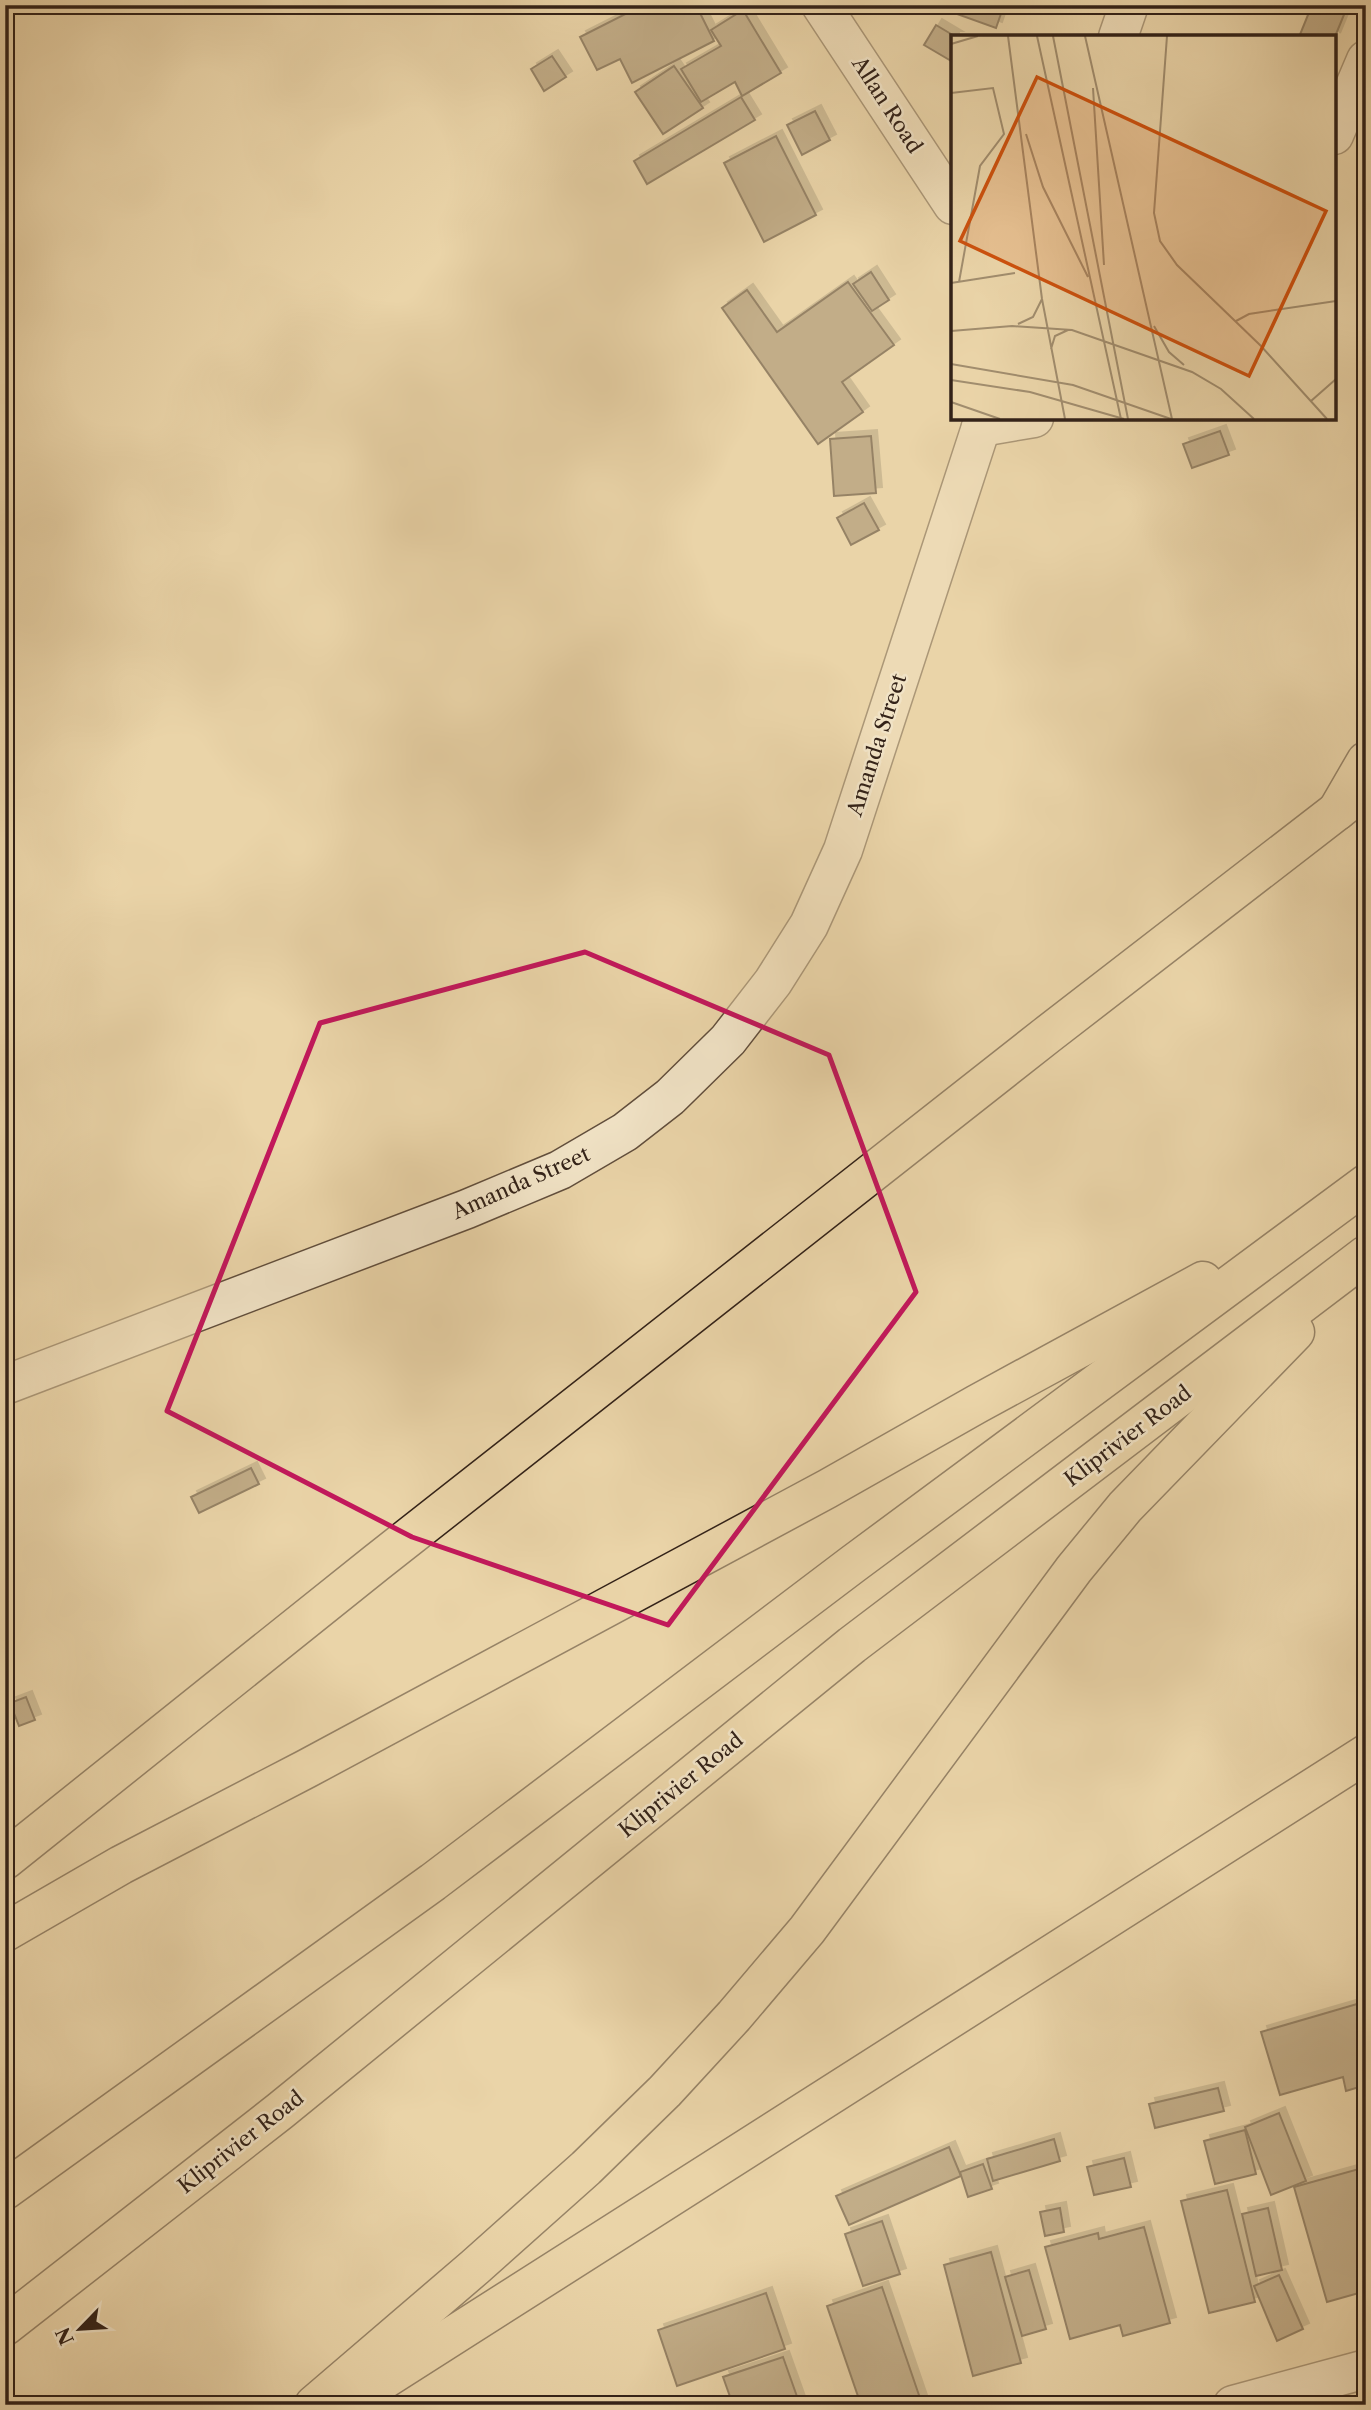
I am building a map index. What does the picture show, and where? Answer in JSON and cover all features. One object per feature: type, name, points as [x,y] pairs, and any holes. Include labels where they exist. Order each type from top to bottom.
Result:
[{"type":"main road","points":[[5,1860],[376,1563],[1047,1035],[1351,800],[1366,761]]},
{"type":"main road","points":[[5,2190],[433,1882],[853,1564],[1366,1184]]},
{"type":"main road","points":[[5,1932],[121,1865],[659,1580],[1132,1318],[1310,1224]]},
{"type":"main road","points":[[314,2405],[586,2168],[665,2091],[734,2016],[807,1930],[1074,1569],[1125,1507],[1298,1329],[1351,1266]]},
{"type":"main road","name":"Kliprivier Road","points":[[5,2326],[280,2112],[852,1645],[1351,1266]]},
{"type":"main road","points":[[344,2405],[1366,1754]]},
{"type":"street","name":"Allan Road","points":[[821,5],[951,202]]},
{"type":"street","points":[[1119,35],[1129,5]]},
{"type":"street","points":[[1336,130],[1366,60]]},
{"type":"street","points":[[983,423],[1014,420]]},
{"type":"street","name":"Amanda Street","points":[[5,1385],[467,1209],[560,1170],[625,1132],[670,1097],[728,1040],[773,982],[809,925],[843,850],[983,423]]},
{"type":"street","points":[[1233,2405],[1366,2369]]},
{"type":"highlighted area","points":[[585,952],[829,1055],[916,1292],[668,1625],[412,1537],[167,1411],[320,1023]]},
{"type":"building","points":[[643,5],[696,5],[714,41],[632,83],[620,59],[597,70],[580,37]]},
{"type":"building","points":[[945,5],[1004,5],[996,28],[943,9]]},
{"type":"building","points":[[1312,5],[1348,5],[1336,35],[1300,35]]},
{"type":"building","points":[[743,10],[781,73],[742,96],[735,82],[701,102],[681,69],[721,46],[711,30]]},
{"type":"building","points":[[936,25],[953,35],[951,61],[924,45]]},
{"type":"building","points":[[552,56],[566,77],[544,91],[531,69]]},
{"type":"building","points":[[674,66],[703,108],[663,134],[635,92]]},
{"type":"building","points":[[741,97],[755,120],[647,184],[634,161]]},
{"type":"building","points":[[815,111],[830,140],[802,155],[787,125]]},
{"type":"building","points":[[776,136],[816,215],[764,242],[724,163]]},
{"type":"building","points":[[871,272],[889,300],[872,311],[853,284]]},
{"type":"building","points":[[848,282],[894,345],[842,382],[863,412],[818,444],[722,308],[747,290],[777,332]]},
{"type":"building","points":[[1220,431],[1229,455],[1192,468],[1183,444]]},
{"type":"building","points":[[871,436],[876,493],[834,496],[830,439]]},
{"type":"building","points":[[864,503],[879,530],[851,545],[837,518]]},
{"type":"building","points":[[251,1468],[259,1484],[199,1513],[191,1497]]},
{"type":"building","points":[[26,1697],[35,1720],[19,1726],[10,1703]]},
{"type":"building","points":[[1357,2004],[1366,2035],[1366,2085],[1346,2091],[1343,2077],[1280,2095],[1261,2032]]},
{"type":"building","points":[[1218,2088],[1224,2111],[1155,2128],[1149,2104]]},
{"type":"building","points":[[1279,2113],[1306,2181],[1271,2195],[1245,2127]]},
{"type":"building","points":[[1245,2130],[1256,2174],[1215,2184],[1204,2141]]},
{"type":"building","points":[[1054,2139],[1060,2161],[993,2181],[987,2159]]},
{"type":"building","points":[[949,2147],[961,2176],[849,2225],[836,2196]]},
{"type":"building","points":[[1124,2158],[1131,2187],[1094,2195],[1087,2167]]},
{"type":"building","points":[[983,2164],[992,2189],[968,2197],[960,2172]]},
{"type":"building","points":[[1366,2167],[1366,2291],[1327,2302],[1294,2187]]},
{"type":"building","points":[[1227,2190],[1255,2302],[1209,2313],[1181,2201]]},
{"type":"building","points":[[1060,2208],[1064,2232],[1045,2236],[1040,2212]]},
{"type":"building","points":[[1268,2208],[1282,2270],[1256,2276],[1242,2214]]},
{"type":"building","points":[[882,2221],[900,2274],[863,2286],[845,2234]]},
{"type":"building","points":[[1144,2227],[1170,2323],[1123,2336],[1120,2325],[1070,2339],[1045,2247],[1098,2233],[1099,2239]]},
{"type":"building","points":[[991,2252],[1021,2363],[973,2376],[944,2265]]},
{"type":"building","points":[[1029,2270],[1046,2329],[1022,2336],[1005,2277]]},
{"type":"building","points":[[1279,2275],[1303,2329],[1277,2341],[1254,2286]]},
{"type":"building","points":[[882,2287],[922,2404],[920,2405],[886,2405],[885,2402],[878,2405],[861,2405],[827,2306]]},
{"type":"building","points":[[766,2293],[785,2349],[677,2386],[658,2330]]},
{"type":"building","points":[[783,2357],[800,2405],[733,2405],[723,2377]]}]
